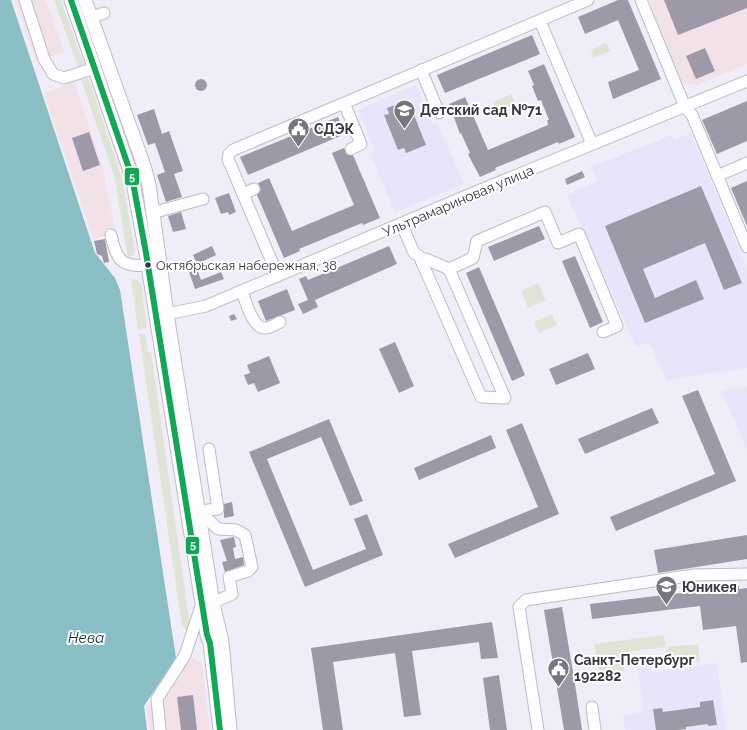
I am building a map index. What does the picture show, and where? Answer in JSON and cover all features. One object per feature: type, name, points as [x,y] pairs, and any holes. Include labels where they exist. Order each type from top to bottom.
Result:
[{"type":"main road","points":[[71,0],[132,177],[208,603]]},
{"type":"main road","points":[[85,0],[98,15],[145,169],[199,511],[213,640],[230,730]]},
{"type":"main road","points":[[213,640],[220,730]]},
{"type":"street","points":[[25,0],[44,59],[53,74],[64,78],[95,68]]},
{"type":"street","points":[[278,276],[228,159],[229,154],[233,150],[588,0]]},
{"type":"street","points":[[641,0],[686,106],[692,115],[713,173],[747,247]]},
{"type":"street","points":[[540,21],[592,144]]},
{"type":"street","points":[[421,70],[435,113]]},
{"type":"street","name":"Ультрамариновая улица","points":[[167,314],[193,310],[242,291],[592,144],[747,81]]},
{"type":"street","points":[[344,103],[362,144],[351,149]]},
{"type":"street","points":[[713,173],[747,163]]},
{"type":"street","points":[[243,194],[254,189]]},
{"type":"street","points":[[152,213],[203,199]]},
{"type":"street","points":[[449,269],[473,258],[476,241],[545,212],[558,243],[579,234],[617,326],[603,332]]},
{"type":"street","points":[[402,225],[414,253],[422,260],[482,397],[506,398],[449,269],[426,259],[422,260]]},
{"type":"street","points":[[111,235],[114,252],[118,258],[129,267],[148,265]]},
{"type":"street","points":[[242,291],[253,318],[261,327],[266,329],[280,322]]},
{"type":"street","points":[[199,511],[218,509],[210,449]]},
{"type":"street","points":[[160,730],[157,699],[185,656],[192,636],[208,603],[232,594],[230,577],[248,571],[252,566],[245,534],[236,530],[218,529],[199,511]]},
{"type":"street","points":[[538,730],[519,607],[526,600],[694,576],[747,574]]},
{"type":"street","points":[[192,636],[213,640]]},
{"type":"street","points":[[592,707],[595,730]]},
{"type":"shaded area","points":[[15,0],[46,0],[64,52],[36,62]]},
{"type":"shaded area","points":[[54,0],[61,0],[84,65],[84,67],[79,70]]},
{"type":"shaded area","points":[[649,0],[747,0],[747,64],[697,85],[681,83]]},
{"type":"shaded area","points":[[606,43],[611,51],[593,58],[591,50]]},
{"type":"shaded area","points":[[86,77],[89,79],[122,178],[135,251],[134,254],[128,259],[115,179],[81,79]]},
{"type":"shaded area","points":[[74,82],[102,164],[116,234],[93,238],[44,93]]},
{"type":"shaded area","points":[[416,85],[432,124],[437,123],[464,184],[395,212],[370,153],[375,151],[358,110]]},
{"type":"shaded area","points":[[511,94],[515,104],[497,111],[493,102]]},
{"type":"shaded area","points":[[691,133],[747,268],[747,368],[667,380],[649,342],[636,347],[567,195],[598,181],[591,167],[672,135],[674,140]]},
{"type":"shaded area","points":[[131,279],[135,279],[141,284],[147,328],[138,329]]},
{"type":"shaded area","points":[[538,283],[546,300],[528,308],[521,291]]},
{"type":"shaded area","points":[[552,314],[557,325],[539,333],[534,322]]},
{"type":"shaded area","points":[[145,333],[148,352],[151,352],[190,625],[188,630],[182,626],[139,334]]},
{"type":"shaded area","points":[[747,387],[747,450],[721,390]]},
{"type":"shaded area","points":[[664,635],[665,647],[622,652],[624,671],[604,673],[598,669],[594,644]]},
{"type":"shaded area","points":[[698,644],[700,661],[668,665],[666,647]]},
{"type":"shaded area","points":[[180,654],[202,662],[210,730],[150,730],[147,708]]},
{"type":"shaded area","points":[[650,658],[652,672],[717,663],[726,730],[625,730],[623,715],[644,712],[636,660]]},
{"type":"water","name":"Нева","points":[[0,0],[11,0],[95,253],[115,278],[120,290],[176,658],[144,706],[147,730],[0,730]]},
{"type":"building","points":[[618,0],[628,0],[661,79],[613,99],[608,82],[639,70],[618,20],[585,34],[578,17]]},
{"type":"building","points":[[664,0],[747,0],[747,8],[678,35]]},
{"type":"building","points":[[532,35],[540,54],[445,93],[437,75]]},
{"type":"building","points":[[705,48],[715,71],[696,79],[686,56]]},
{"type":"building","points":[[544,64],[575,137],[559,144],[558,142],[495,168],[496,170],[480,177],[468,154],[470,153],[461,133],[460,134],[449,104],[465,97],[488,150],[548,125],[547,120],[549,120],[541,100],[538,101],[532,86],[534,85],[528,71]]},
{"type":"building","points":[[203,79],[206,80],[206,90],[199,91],[196,90],[195,83],[196,80]]},
{"type":"building","name":"Детский сад №71","points":[[408,100],[426,145],[406,153],[404,148],[398,150],[384,115],[389,114],[387,108]]},
{"type":"building","points":[[747,101],[747,141],[717,154],[702,120]]},
{"type":"building","points":[[154,109],[162,134],[169,131],[183,171],[174,174],[182,197],[166,202],[157,175],[165,172],[155,143],[148,145],[137,115]]},
{"type":"building","points":[[338,117],[345,134],[248,175],[240,157]]},
{"type":"building","points":[[89,132],[100,165],[83,171],[72,138]]},
{"type":"building","points":[[344,148],[347,155],[353,155],[380,218],[363,225],[362,223],[299,249],[300,251],[284,258],[257,195],[261,189],[258,183],[269,178],[292,231],[354,205],[332,153]]},
{"type":"building","points":[[582,171],[585,177],[567,185],[565,179]]},
{"type":"building","points":[[747,181],[747,226],[731,188]]},
{"type":"building","points":[[701,186],[742,283],[724,290],[705,243],[643,269],[655,298],[696,280],[704,299],[645,323],[605,226]]},
{"type":"building","points":[[229,193],[236,212],[229,215],[228,212],[221,214],[215,198]]},
{"type":"building","points":[[181,212],[186,229],[173,232],[168,216]]},
{"type":"building","points":[[539,226],[545,239],[494,261],[488,247]]},
{"type":"building","points":[[105,239],[109,262],[104,263],[102,256],[97,254],[94,241]]},
{"type":"building","points":[[212,246],[216,255],[197,264],[193,255]]},
{"type":"building","points":[[389,246],[397,264],[315,300],[318,307],[303,314],[298,304],[308,300],[299,279],[306,276],[308,280]]},
{"type":"building","points":[[575,256],[603,322],[590,328],[562,261]]},
{"type":"building","points":[[196,266],[201,280],[221,272],[224,279],[195,289],[188,269]]},
{"type":"building","points":[[479,267],[525,375],[512,381],[466,273]]},
{"type":"building","points":[[287,289],[295,310],[266,321],[258,301]]},
{"type":"building","points":[[234,314],[237,319],[231,321],[229,316]]},
{"type":"building","points":[[395,342],[414,386],[399,393],[379,349]]},
{"type":"building","points":[[588,353],[595,369],[556,385],[549,369]]},
{"type":"building","points":[[269,356],[280,383],[258,392],[254,383],[248,385],[244,375],[250,373],[247,365]]},
{"type":"building","points":[[698,390],[736,481],[616,531],[610,517],[715,474],[682,396]]},
{"type":"building","points":[[652,408],[659,423],[585,454],[578,439]]},
{"type":"building","points":[[329,419],[363,501],[350,506],[321,437],[267,459],[313,570],[366,549],[354,519],[367,514],[383,555],[305,587],[249,452]]},
{"type":"building","points":[[522,423],[559,514],[455,558],[448,544],[538,507],[506,430]]},
{"type":"building","points":[[491,435],[496,448],[419,480],[414,468]]},
{"type":"building","points":[[232,502],[234,516],[224,518],[224,504]]},
{"type":"building","points":[[747,535],[747,559],[658,573],[654,550]]},
{"type":"building","points":[[234,537],[236,547],[233,548],[235,559],[243,557],[244,565],[225,572],[222,562],[227,561],[220,540]]},
{"type":"building","points":[[739,586],[739,589],[747,588],[747,662],[741,663],[736,626],[703,630],[700,606],[592,619],[590,604]]},
{"type":"building","points":[[562,607],[582,730],[564,730],[544,610]]},
{"type":"building","points":[[492,622],[498,658],[481,659],[479,642],[412,651],[421,715],[404,717],[395,653],[333,662],[343,730],[323,730],[311,648]]},
{"type":"building","points":[[499,675],[507,730],[490,730],[483,678]]},
{"type":"building","points":[[193,695],[197,730],[181,730],[177,697]]},
{"type":"building","points":[[713,700],[717,725],[708,726],[708,724],[686,727],[686,729],[678,730],[656,730],[653,709],[662,708],[663,712],[700,707],[700,702]]},
{"type":"transit line","name":"5","points":[[71,0],[132,177],[146,253],[207,635],[210,643],[220,730]]},
{"type":"place","name":"Детский сад №71","points":[[405,130]]},
{"type":"place","name":"СДЭК","points":[[298,148]]},
{"type":"place","name":"Октябрьская набережная, 38","points":[[148,265]]},
{"type":"place","name":"Юникея","points":[[666,606]]},
{"type":"place","name":"Санкт-Петербург 192282","points":[[559,688]]}]
